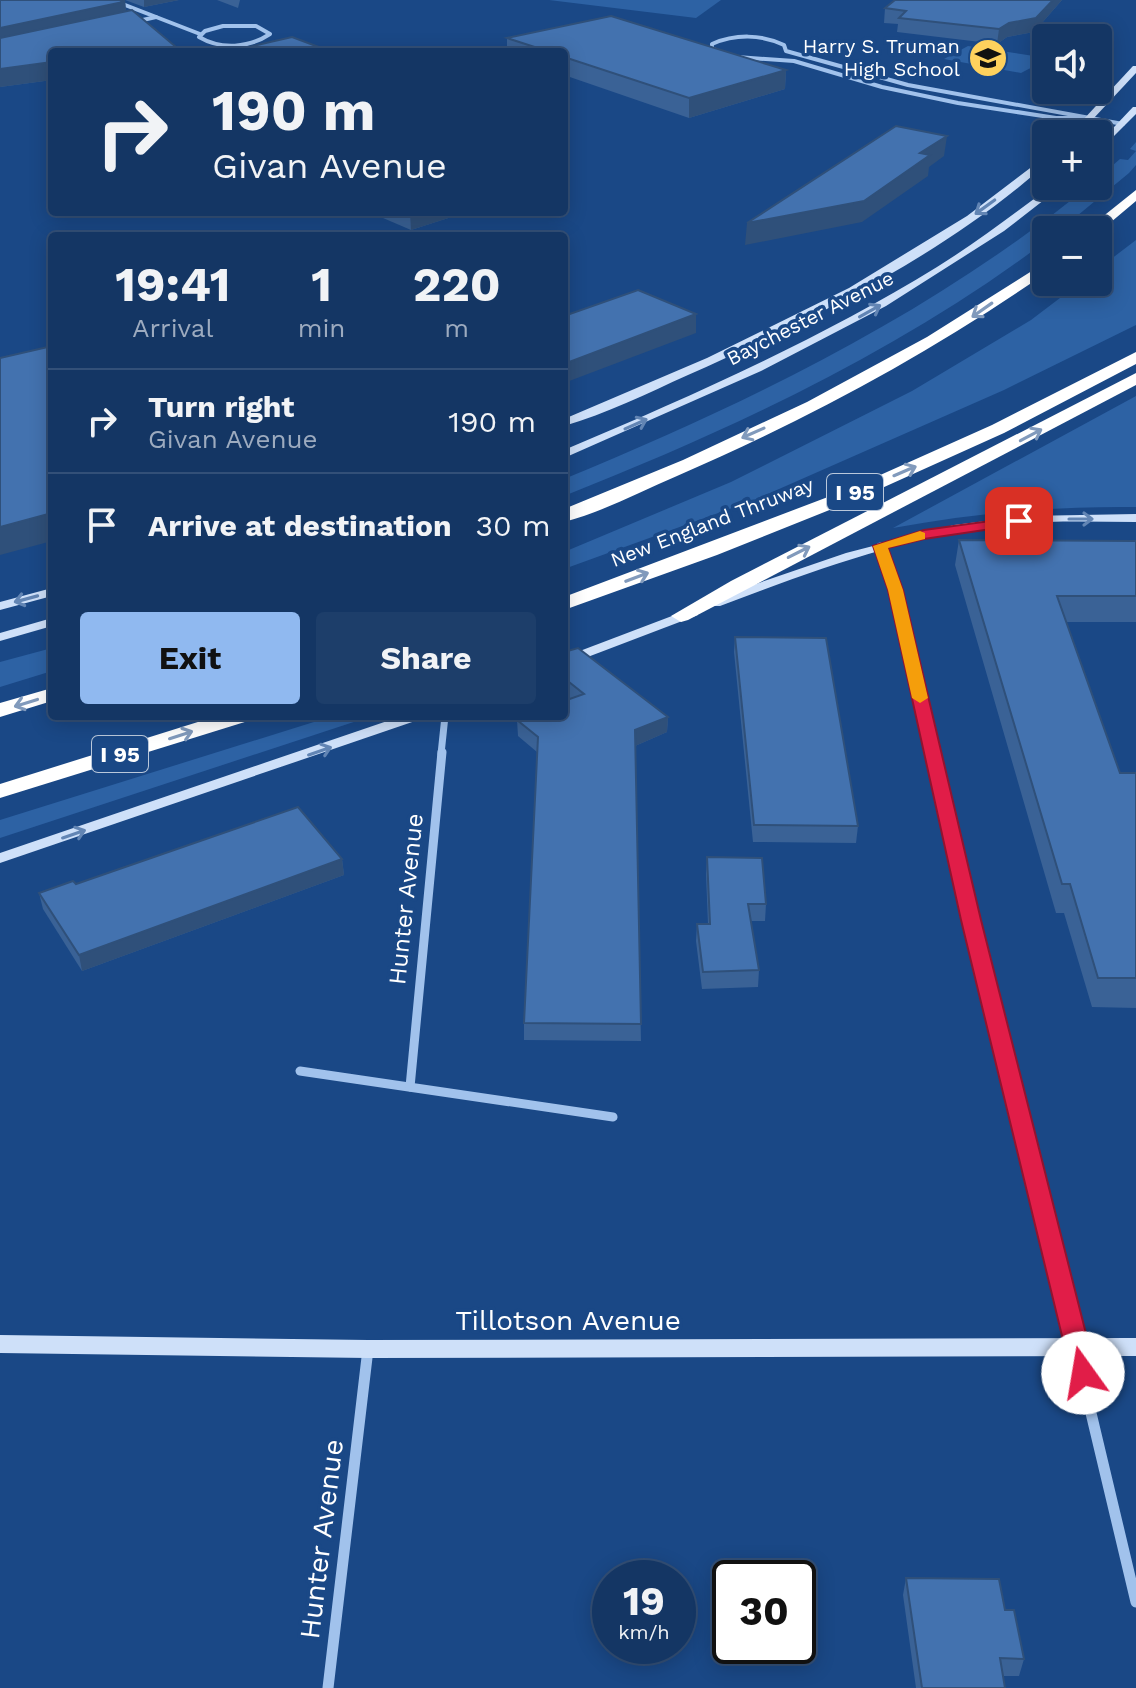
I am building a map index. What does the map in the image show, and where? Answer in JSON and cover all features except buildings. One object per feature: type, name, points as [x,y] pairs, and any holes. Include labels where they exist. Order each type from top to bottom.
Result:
[{"type":"highway","points":[[1110,216],[1136,194]]},
{"type":"highway","points":[[568,514],[782,421],[864,379],[972,317],[1032,276]]},
{"type":"highway","name":"New England Thruway","points":[[568,603],[739,539],[920,465],[1136,357]]},
{"type":"highway","points":[[681,616],[798,552],[926,491],[1136,378]]},
{"type":"highway","points":[[0,710],[48,695]]},
{"type":"highway","name":"I 95","points":[[0,791],[227,720]]},
{"type":"main road","points":[[1090,118],[1136,68]]},
{"type":"main road","points":[[1112,135],[1136,109]]},
{"type":"main road","name":"Baychester Avenue","points":[[568,421],[697,368],[847,294],[965,221],[1032,170]]},
{"type":"main road","name":"Baychester Avenue","points":[[568,452],[701,396],[865,314],[988,238],[1038,200]]},
{"type":"main road","points":[[568,660],[806,569],[880,546],[992,523],[1136,518]]},
{"type":"main road","points":[[0,606],[48,593]]},
{"type":"main road","points":[[0,637],[48,623]]},
{"type":"main road","points":[[0,858],[404,720]]},
{"type":"main road","name":"Tillotson Avenue","points":[[0,1344],[368,1349],[1136,1347]]},
{"type":"street","points":[[112,0],[200,34],[213,28],[234,25],[264,28],[270,34],[260,41],[228,45],[208,42],[199,37],[200,34]]},
{"type":"street","points":[[126,24],[156,17]]},
{"type":"street","points":[[1090,118],[1056,118],[919,96],[794,61],[722,54],[712,48],[712,44],[735,37],[770,39],[784,45],[786,51],[908,85],[1090,118],[1123,124]]},
{"type":"street","points":[[880,546],[895,590],[971,920],[1077,1346],[1136,1602]]},
{"type":"street","name":"Hunter Avenue","points":[[410,1087],[445,720]]},
{"type":"street","points":[[300,1071],[613,1117]]},
{"type":"street","name":"Hunter Avenue","points":[[328,1688],[368,1349]]},
{"type":"shaded area","points":[[549,0],[721,0],[696,18]]},
{"type":"shaded area","points":[[968,46],[1032,56],[1032,67],[1021,73],[944,59]]},
{"type":"shaded area","points":[[1136,151],[1136,165],[1112,187],[1112,166],[1120,159],[1128,160]]},
{"type":"shaded area","points":[[1071,200],[1096,200],[1077,216],[1050,216]]},
{"type":"shaded area","points":[[1032,230],[1032,251],[933,318],[874,352],[752,415],[568,494],[568,477],[703,418],[837,352],[903,315]]},
{"type":"shaded area","points":[[1136,240],[1136,325],[1004,390],[754,500],[568,568],[568,550],[731,482],[912,391],[1031,320],[1063,296],[1112,296],[1112,258]]},
{"type":"shaded area","points":[[1136,396],[1136,507],[1014,512],[893,528]]},
{"type":"shaded area","points":[[48,649],[48,672],[0,687],[0,662]]},
{"type":"shaded area","points":[[320,720],[360,720],[0,838],[0,820]]},
{"type":"slow traffic","points":[[920,536],[880,546],[895,590],[920,698]]},
{"type":"place","name":"Harry S. Truman High School","points":[[988,58]]},
{"type":"route","points":[[1019,521],[924,535],[880,546],[895,590],[971,920],[1083,1373]]}]
